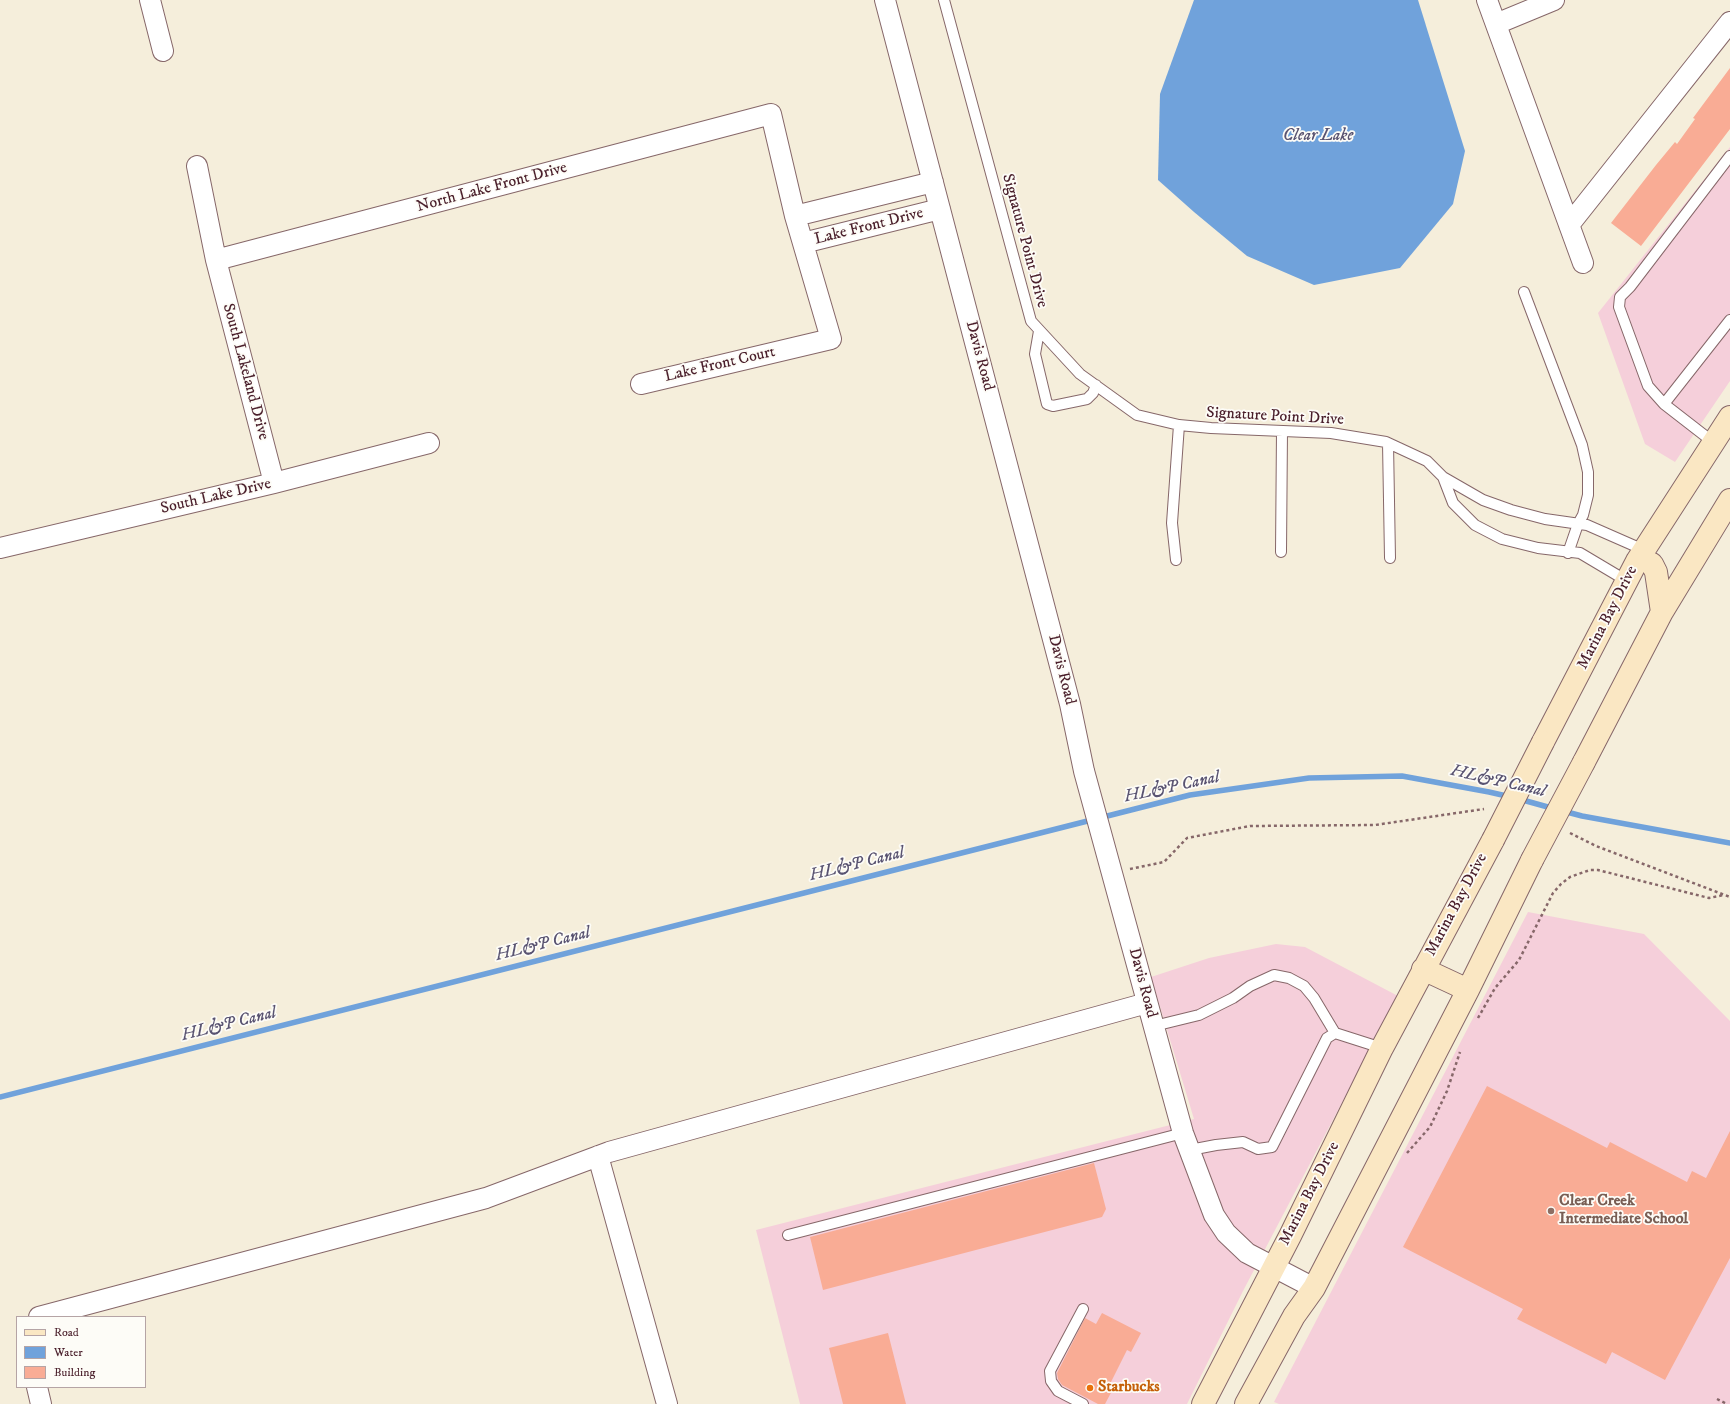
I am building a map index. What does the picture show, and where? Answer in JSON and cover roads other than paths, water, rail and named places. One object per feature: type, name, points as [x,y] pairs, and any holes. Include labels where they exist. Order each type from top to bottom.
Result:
[{"type":"main road","name":"Marina Bay Drive","points":[[1203,1404],[1290,1236],[1382,1048],[1627,581],[1641,555],[1730,417]]},
{"type":"main road","points":[[1246,1404],[1294,1316],[1314,1288],[1468,990],[1532,860],[1662,612],[1730,500]]},
{"type":"main road","points":[[1641,555],[1646,561],[1652,564],[1656,572],[1662,612]]},
{"type":"main road","points":[[1423,969],[1468,990]]},
{"type":"street","points":[[150,0],[163,51]]},
{"type":"street","name":"Davis Road","points":[[885,0],[1070,704],[1084,771],[1118,872],[1147,1003],[1186,1141],[1214,1215],[1222,1227],[1247,1253],[1314,1288]]},
{"type":"street","points":[[1487,0],[1583,263]]},
{"type":"street","points":[[1496,24],[1554,0]]},
{"type":"street","points":[[1569,225],[1730,22]]},
{"type":"street","name":"Lake Front Drive","points":[[767,115],[772,114],[795,216],[803,244],[940,209]]},
{"type":"street","name":"North Lake Front Drive","points":[[216,260],[767,115]]},
{"type":"street","name":"South Lakeland Drive","points":[[197,166],[216,260],[274,483]]},
{"type":"street","name":"Lake Front Drive","points":[[795,216],[933,182]]},
{"type":"street","name":"Lake Front Court","points":[[641,384],[832,339],[803,244]]},
{"type":"street","name":"South Lake Drive","points":[[1,548],[274,483],[429,443]]},
{"type":"street","points":[[43,1316],[486,1198],[598,1156],[1147,1003]]},
{"type":"street","points":[[598,1156],[667,1404]]},
{"type":"street","points":[[37,1388],[41,1404]]},
{"type":"lane","name":"Signature Point Drive","points":[[944,0],[1031,321],[1080,374],[1138,415],[1179,425],[1210,428],[1331,433],[1388,443],[1427,461],[1443,477],[1483,500],[1511,510],[1545,519],[1587,525],[1641,555]]},
{"type":"lane","points":[[1713,442],[1664,404],[1648,386],[1619,307],[1620,297],[1630,287],[1730,156]]},
{"type":"lane","points":[[1524,292],[1582,445],[1588,472],[1588,495],[1583,515],[1578,524],[1568,553]]},
{"type":"lane","points":[[1664,404],[1730,320]]},
{"type":"lane","points":[[1039,330],[1035,354],[1046,404],[1053,406],[1087,399],[1093,393],[1096,385]]},
{"type":"lane","points":[[1176,560],[1172,523],[1179,425]]},
{"type":"lane","points":[[1280,552],[1282,431]]},
{"type":"lane","points":[[1388,443],[1390,558]]},
{"type":"lane","name":"Signature Point Drive","points":[[1443,477],[1453,503],[1475,525],[1502,539],[1568,553],[1580,553],[1627,581]]},
{"type":"lane","points":[[1154,1026],[1199,1015],[1233,998],[1250,986],[1274,975],[1289,978],[1304,986],[1314,998],[1335,1033],[1382,1048]]},
{"type":"lane","points":[[788,1235],[1186,1141],[1216,1144],[1243,1142],[1258,1149],[1272,1147],[1327,1038],[1335,1033]]},
{"type":"lane","points":[[1083,1309],[1050,1371],[1051,1381],[1058,1391],[1083,1404]]},
{"type":"water","name":"Clear Lake","points":[[1194,0],[1418,0],[1465,151],[1453,204],[1400,268],[1314,285],[1247,256],[1158,180],[1160,94]]},
{"type":"waterway","name":"HL&P Canal","points":[[0,1097],[1190,795],[1309,778],[1402,776],[1511,797]]},
{"type":"waterway","name":"HL&P Canal","points":[[1519,799],[1555,809]]},
{"type":"waterway","name":"HL&P Canal","points":[[1563,811],[1582,816],[1730,843]]},
{"type":"place","name":"Clear Creek Intermediate School","points":[[1551,1211]]},
{"type":"place","name":"Starbucks","points":[[1090,1388]]}]
